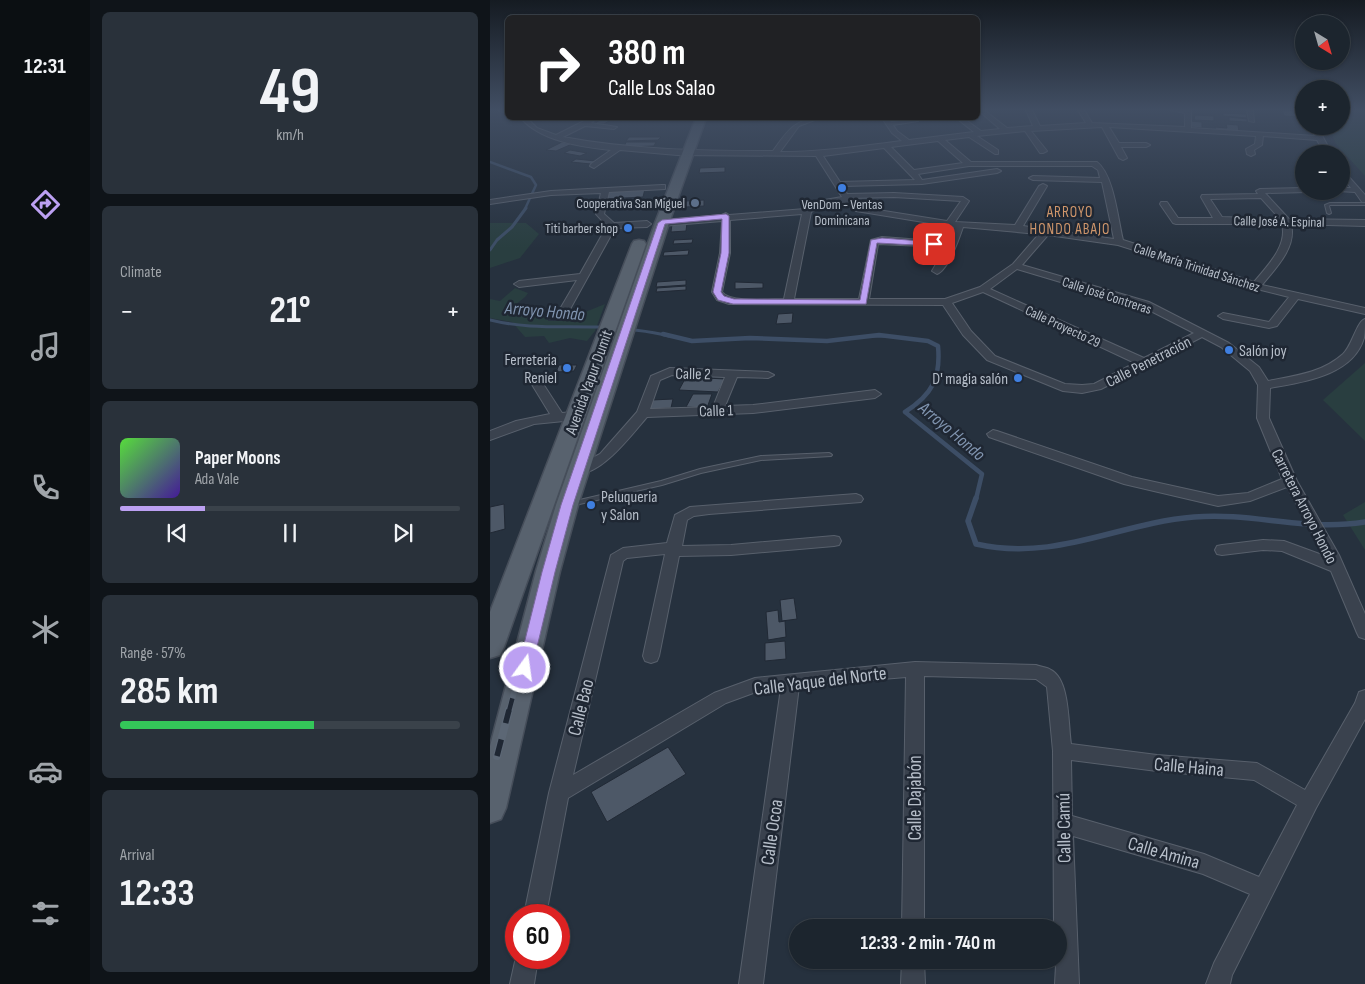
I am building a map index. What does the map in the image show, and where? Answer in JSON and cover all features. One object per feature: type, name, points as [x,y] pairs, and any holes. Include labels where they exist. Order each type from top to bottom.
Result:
[{"type":"main road","name":"Avenida Yapur Dumit","points":[[490,808],[548,572],[567,505],[580,470],[606,363],[615,308],[662,187],[681,156]]},
{"type":"main road","name":"Avenida Yapur Dumit","points":[[490,647],[566,415],[606,363],[634,307],[682,156]]},
{"type":"street","points":[[594,166],[607,156]]},
{"type":"street","name":"Calle María Trinidad Sánchez","points":[[819,156],[846,198],[856,209],[949,224],[1018,228],[1120,242],[1256,286],[1365,311]]},
{"type":"street","points":[[896,156],[922,182]]},
{"type":"street","points":[[960,156],[970,164]]},
{"type":"street","points":[[913,172],[970,164],[1094,164],[1101,169],[1105,180],[1120,242]]},
{"type":"street","points":[[837,184],[922,182],[992,172],[1012,164]]},
{"type":"street","points":[[1034,178],[1105,180]]},
{"type":"street","points":[[1350,182],[1365,200]]},
{"type":"street","points":[[1018,228],[1043,186]]},
{"type":"street","points":[[490,202],[545,193],[662,187]]},
{"type":"street","points":[[606,190],[600,214],[612,226],[647,224]]},
{"type":"street","points":[[1256,286],[1283,252],[1287,232],[1286,221],[1262,196],[1260,191],[1295,190]]},
{"type":"street","points":[[1350,190],[1356,190]]},
{"type":"street","points":[[662,223],[726,216],[807,211],[822,202],[846,198],[894,195],[965,201],[949,224]]},
{"type":"street","name":"Calle José A. Espinal","points":[[1262,196],[1205,197],[1219,220],[1365,223]]},
{"type":"street","points":[[1164,204],[1176,221],[1219,220]]},
{"type":"street","points":[[788,302],[807,211]]},
{"type":"street","points":[[726,216],[725,253],[717,292],[721,298],[733,302],[946,302],[983,289],[1016,266],[1046,231]]},
{"type":"street","points":[[937,271],[952,245],[959,225]]},
{"type":"street","points":[[566,309],[612,226]]},
{"type":"street","points":[[863,302],[874,242],[882,240],[952,245]]},
{"type":"street","name":"Calle José Contreras","points":[[1016,266],[1144,304],[1225,345],[1255,369],[1264,385]]},
{"type":"street","points":[[519,284],[585,276]]},
{"type":"street","name":"Calle Proyecto 29","points":[[983,289],[1143,362]]},
{"type":"street","points":[[1223,316],[1269,326],[1273,324],[1296,295]]},
{"type":"street","name":"Calle Penetración","points":[[946,302],[967,333],[992,358],[1063,387],[1082,389],[1097,387],[1202,333]]},
{"type":"street","points":[[1264,385],[1313,375],[1328,369],[1348,356],[1358,340],[1365,322]]},
{"type":"street","name":"Calle 2","points":[[642,413],[655,378],[670,371],[768,375]]},
{"type":"street","points":[[718,410],[732,374]]},
{"type":"street","points":[[534,378],[566,415]]},
{"type":"street","name":"Carretera Arroyo Hondo","points":[[1264,385],[1263,418],[1290,481],[1334,561],[1365,633]]},
{"type":"street","name":"Calle 1","points":[[642,413],[753,409],[875,394]]},
{"type":"street","points":[[580,470],[605,457],[642,413]]},
{"type":"street","points":[[490,436],[533,420],[566,415]]},
{"type":"street","points":[[993,434],[1129,481],[1218,501],[1250,497],[1290,481]]},
{"type":"street","points":[[650,656],[680,518],[690,512],[856,499]]},
{"type":"street","points":[[673,550],[731,550],[834,541]]},
{"type":"street","points":[[1222,550],[1264,545],[1284,546],[1334,561]]},
{"type":"street","name":"Calle Bao","points":[[537,904],[559,793],[616,558],[624,553],[673,550]]},
{"type":"street","name":"Calle Yaque del Norte","points":[[559,793],[720,698],[755,685],[915,669],[1036,672],[1046,676]]},
{"type":"street","name":"Calle Dajabón","points":[[913,919],[915,669]]},
{"type":"street","name":"Calle Camú","points":[[1046,676],[1055,684],[1062,751],[1062,823],[1067,984]]},
{"type":"street","name":"Calle Ocoa","points":[[751,984],[791,680]]},
{"type":"street","points":[[1218,984],[1222,971],[1263,889],[1364,704],[1365,697]]},
{"type":"street","name":"Calle Haina","points":[[1062,751],[1157,763],[1257,772],[1309,802]]},
{"type":"street","name":"Calle Amina","points":[[1062,823],[1204,864],[1263,889]]},
{"type":"street","points":[[522,984],[525,969]]},
{"type":"street","points":[[912,984],[913,969]]},
{"type":"lane","points":[[1330,213],[1327,205],[1330,204],[1365,204]]},
{"type":"lane","points":[[567,505],[662,483],[700,471],[761,458],[830,455]]},
{"type":"green space","points":[[1350,156],[1365,156],[1365,176],[1350,159]]},
{"type":"green space","points":[[490,223],[526,223],[539,234],[520,258],[490,268]]},
{"type":"green space","points":[[515,288],[528,293],[514,307],[537,311],[549,317],[548,321],[563,321],[605,304],[595,331],[587,341],[570,338],[549,343],[544,336],[525,337],[512,322],[490,318],[490,299],[500,301]]},
{"type":"green space","points":[[1365,363],[1365,441],[1323,400]]},
{"type":"green space","points":[[1365,502],[1365,550],[1343,515]]},
{"type":"building","points":[[576,159],[596,161],[591,164],[571,162]]},
{"type":"building","points":[[725,167],[725,172],[699,173],[700,168]]},
{"type":"building","points":[[645,189],[643,197],[603,199],[606,191]]},
{"type":"building","name":"Cooperativa San Miguel","points":[[704,200],[704,206],[685,207],[686,201]]},
{"type":"building","points":[[687,223],[686,231],[671,232],[672,224]]},
{"type":"building","points":[[693,239],[692,243],[673,244],[674,240]]},
{"type":"building","points":[[689,250],[688,255],[663,256],[664,252]]},
{"type":"building","points":[[686,280],[686,285],[656,287],[657,282]]},
{"type":"building","points":[[735,282],[763,283],[763,288],[735,289]]},
{"type":"building","points":[[686,286],[686,290],[656,292],[657,288]]},
{"type":"building","points":[[793,313],[792,323],[776,324],[778,314]]},
{"type":"building","name":"Ferreteria Reniel","points":[[559,365],[577,365],[574,371],[556,372]]},
{"type":"building","points":[[686,377],[725,379],[718,392],[679,390]]},
{"type":"building","points":[[693,394],[712,394],[707,408],[686,407]]},
{"type":"building","points":[[673,399],[671,408],[649,409],[652,400]]},
{"type":"building","points":[[504,504],[505,529],[490,533],[490,507]]},
{"type":"building","points":[[794,598],[797,619],[782,621],[780,600]]},
{"type":"building","points":[[778,610],[779,622],[785,621],[786,637],[768,640],[766,612]]},
{"type":"building","points":[[785,641],[786,659],[765,661],[765,643]]},
{"type":"building","points":[[668,747],[686,774],[607,822],[591,792]]},
{"type":"waterway","name":"Arroyo Hondo","points":[[490,162],[531,177],[536,185],[525,209]]},
{"type":"waterway","name":"Arroyo Hondo","points":[[490,250],[497,240],[512,227],[526,208]]},
{"type":"waterway","name":"Arroyo Hondo","points":[[490,320],[530,326],[624,329],[669,336]]},
{"type":"waterway","name":"Arroyo Hondo","points":[[663,334],[692,341],[750,338],[827,341],[879,335],[928,341],[938,346],[938,367],[933,385],[922,399],[905,412],[982,474],[976,499]]},
{"type":"waterway","name":"Arroyo Hondo","points":[[873,336],[884,336]]},
{"type":"waterway","name":"Arroyo Hondo","points":[[976,498],[968,521],[976,544],[1006,548],[1034,548],[1061,545],[1139,526],[1194,517],[1237,517],[1321,525],[1365,522]]},
{"type":"railway","points":[[509,711],[516,685]]},
{"type":"railway","points":[[497,756],[509,710]]},
{"type":"place","name":"VenDom - Ventas Dominicana","points":[[842,188]]},
{"type":"place","name":"Cooperativa San Miguel","points":[[695,203]]},
{"type":"place","name":"Titi barber shop","points":[[628,228]]},
{"type":"place","name":"Salón joy","points":[[1229,350]]},
{"type":"place","name":"Ferreteria Reniel","points":[[567,368]]},
{"type":"place","name":"D' magia salón","points":[[1018,378]]},
{"type":"place","name":"Peluqueria y Salon","points":[[591,505]]},
{"type":"district","name":"ARROYO HONDO ABAJO","points":[[1070,220]]},
{"type":"route","points":[[525,668],[548,572],[567,505],[662,223],[726,216],[725,253],[717,292],[721,298],[733,302],[863,302],[874,242],[876,240],[934,244]]}]
